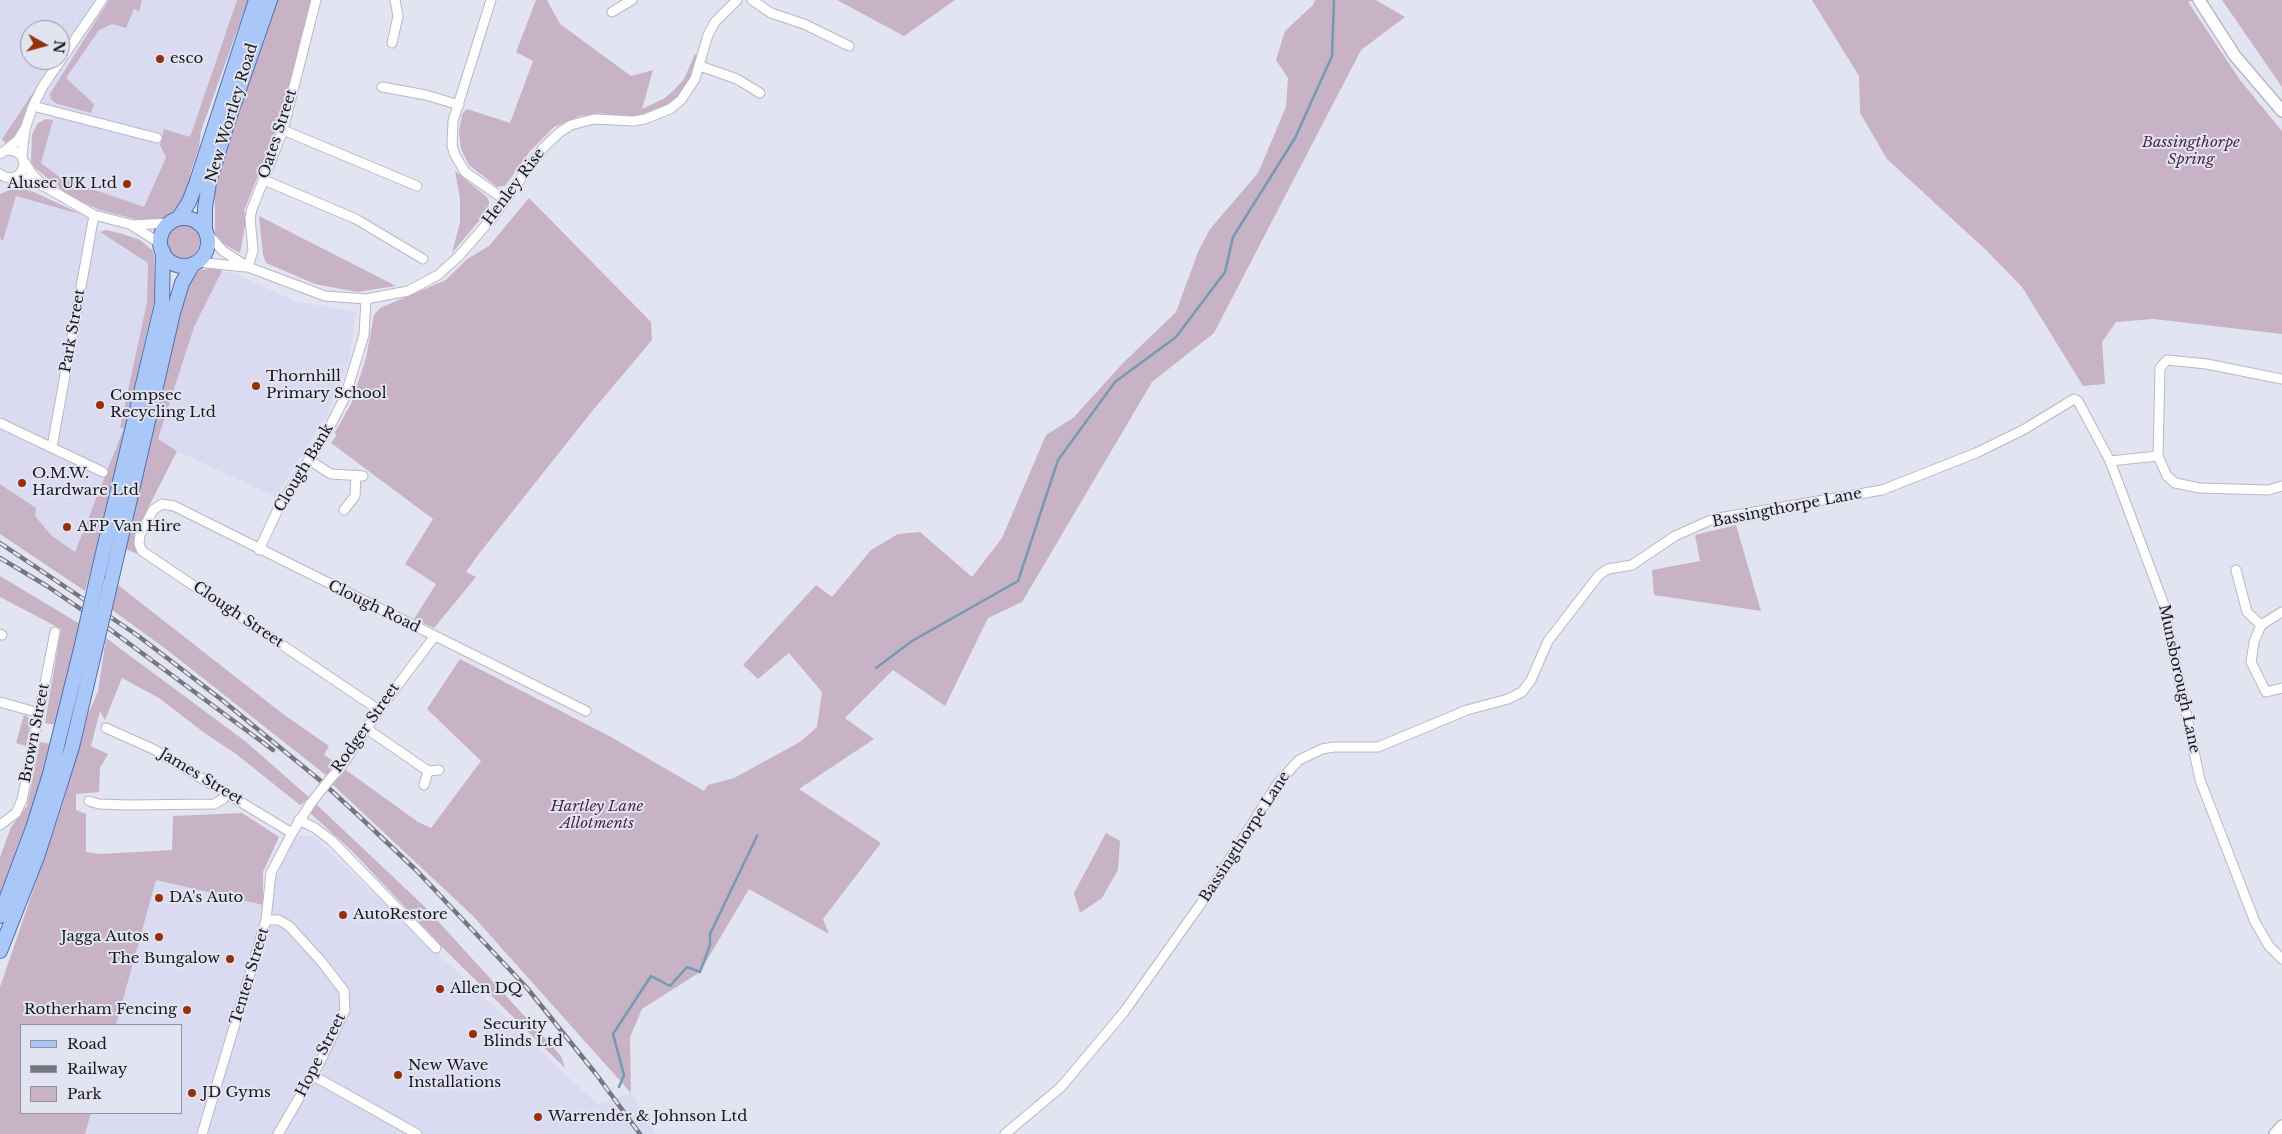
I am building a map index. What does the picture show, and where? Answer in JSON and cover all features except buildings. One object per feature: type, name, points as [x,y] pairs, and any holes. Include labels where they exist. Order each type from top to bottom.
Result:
[{"type":"main road","name":"New Wortley Road","points":[[174,221],[189,202],[196,184],[256,0]]},
{"type":"main road","name":"New Wortley Road","points":[[206,231],[205,208],[209,183],[226,124],[270,0]]},
{"type":"main road","points":[[0,916],[33,828],[50,774],[88,652],[110,581],[184,278],[207,249],[206,231],[190,218],[174,221],[162,232],[162,304],[98,574],[88,652],[72,746],[37,857],[0,951]]},
{"type":"main road","points":[[162,248],[172,262],[179,265],[195,263]]},
{"type":"street","points":[[3,152],[18,140],[43,86],[102,0]]},
{"type":"street","name":"Oates Street","points":[[248,268],[254,242],[250,218],[283,130],[316,0]]},
{"type":"street","points":[[392,42],[398,16],[395,0]]},
{"type":"street","points":[[491,0],[458,105],[452,135],[455,155],[465,172],[504,200]]},
{"type":"street","points":[[612,12],[632,0]]},
{"type":"street","name":"Henley Rise","points":[[206,231],[223,251],[248,268],[325,296],[366,299],[408,291],[438,275],[475,239],[538,154],[560,132],[571,125],[594,120],[633,121],[657,115],[681,100],[695,79],[708,35],[716,22],[737,0]]},
{"type":"street","points":[[752,0],[771,13],[804,24],[849,46]]},
{"type":"street","points":[[2199,0],[2235,56],[2282,111]]},
{"type":"street","points":[[700,66],[737,79],[760,93]]},
{"type":"street","points":[[382,87],[426,95],[458,105]]},
{"type":"street","points":[[33,106],[157,138]]},
{"type":"street","points":[[0,182],[14,177],[23,169],[25,128]]},
{"type":"street","points":[[283,130],[417,186]]},
{"type":"street","points":[[3,152],[15,151],[23,158],[32,174],[44,186]]},
{"type":"street","points":[[0,174],[44,186],[94,215],[133,226],[162,248]]},
{"type":"street","points":[[264,180],[356,219],[423,259]]},
{"type":"street","name":"Park Street","points":[[52,447],[94,215]]},
{"type":"street","points":[[133,226],[174,221]]},
{"type":"street","name":"Henley Rise","points":[[195,263],[248,268]]},
{"type":"street","name":"Clough Bank","points":[[259,550],[278,509],[337,414],[353,376],[364,335],[366,299]]},
{"type":"street","points":[[2282,379],[2207,364],[2167,360],[2160,368],[2158,456],[2166,476],[2175,483],[2200,488],[2268,490],[2282,486]]},
{"type":"street","name":"Munsborough Lane","points":[[2074,400],[2078,401],[2110,461],[2163,602],[2200,780],[2255,922],[2269,946],[2282,959]]},
{"type":"street","name":"Bassingthorpe Lane","points":[[1005,1134],[1061,1087],[1124,1012],[1207,895],[1283,776],[1299,760],[1322,749],[1334,747],[1378,747],[1467,710],[1508,699],[1522,692],[1531,680],[1548,641],[1599,575],[1608,570],[1632,565],[1675,536],[1713,519],[1882,490],[1976,453],[2024,430],[2074,400]]},
{"type":"street","points":[[0,423],[103,472]]},
{"type":"street","points":[[2110,461],[2158,456]]},
{"type":"street","points":[[309,460],[331,474],[360,476],[355,496],[344,510]]},
{"type":"street","name":"Clough Road","points":[[162,504],[174,506],[259,550],[586,711]]},
{"type":"street","name":"Clough Street","points":[[162,504],[153,510],[140,535],[139,544],[142,551],[379,710]]},
{"type":"street","points":[[2236,570],[2247,612],[2261,625]]},
{"type":"street","points":[[2282,612],[2261,625],[2254,642],[2251,662],[2266,692],[2282,688]]},
{"type":"street","name":"Brown Street","points":[[0,825],[16,813],[22,800],[55,632]]},
{"type":"street","name":"Rodger Street","points":[[299,820],[341,767],[379,710],[434,637]]},
{"type":"street","points":[[0,702],[39,713]]},
{"type":"street","name":"James Street","points":[[106,728],[153,749],[292,833]]},
{"type":"street","points":[[367,729],[428,771],[439,770]]},
{"type":"street","points":[[424,785],[428,771]]},
{"type":"street","points":[[89,800],[99,804],[128,805],[214,804],[223,799],[227,793]]},
{"type":"street","points":[[299,820],[331,840],[436,948]]},
{"type":"street","name":"Tenter Street","points":[[202,1134],[266,920],[271,872],[299,820]]},
{"type":"street","name":"Hope Street","points":[[266,920],[279,920],[289,926],[321,961],[344,991],[345,1010],[336,1031],[278,1134]]},
{"type":"street","points":[[312,1075],[417,1134]]},
{"type":"street","points":[[2275,1134],[2282,1126]]},
{"type":"shaded area","points":[[0,0],[237,0],[190,137],[164,129],[160,145],[166,156],[144,207],[61,178],[40,163],[53,120],[36,88],[0,140]]},
{"type":"shaded area","points":[[16,196],[93,218],[100,233],[148,263],[147,302],[121,428],[125,427],[75,552],[52,536],[9,489],[0,484],[0,238],[3,240]]},
{"type":"shaded area","name":"Thornhill Primary School","points":[[222,271],[236,274],[295,301],[356,312],[349,362],[329,411],[276,497],[177,451],[158,439],[194,327]]},
{"type":"shaded area","points":[[296,835],[313,836],[597,1104],[631,1093],[657,1134],[85,1134],[91,1114],[182,1114],[182,1024],[116,1024],[156,880],[263,905]]},
{"type":"green space","points":[[109,0],[142,0],[139,12],[134,9],[126,28],[112,24],[99,30],[66,78],[94,104],[91,113],[55,103],[51,99],[50,94],[65,70],[70,70],[70,62]]},
{"type":"green space","points":[[237,0],[248,0],[201,131],[199,147],[190,174],[192,180],[185,198],[174,214],[156,221],[142,221],[100,210],[72,198],[35,168],[31,162],[32,134],[38,123],[46,119],[53,120],[41,163],[61,178],[144,207],[166,157],[160,145],[164,129],[190,137]]},
{"type":"green space","points":[[276,0],[313,0],[278,125],[244,211],[247,215],[240,253],[222,243],[215,236],[215,184]]},
{"type":"green space","points":[[536,0],[547,0],[560,24],[631,76],[653,70],[642,109],[665,98],[674,90],[684,79],[695,54],[699,57],[686,86],[674,100],[657,110],[639,116],[624,117],[601,113],[580,116],[554,127],[530,151],[505,186],[497,187],[469,165],[461,149],[459,132],[462,114],[467,109],[510,123],[533,61],[516,52]]},
{"type":"green space","points":[[837,0],[955,0],[904,36]]},
{"type":"green space","name":"Hartley Lane Allotments","points":[[1315,0],[1376,0],[1405,17],[1361,50],[1214,333],[1152,382],[1022,602],[988,618],[945,706],[893,670],[845,718],[874,739],[799,789],[881,843],[823,919],[829,934],[749,889],[700,972],[642,1009],[630,1037],[631,1093],[472,915],[332,784],[342,771],[346,770],[418,822],[431,828],[481,761],[427,709],[460,659],[611,737],[704,791],[708,785],[734,778],[800,742],[817,727],[822,692],[789,653],[758,679],[743,665],[816,585],[832,597],[871,550],[898,534],[920,532],[972,577],[1002,538],[1046,435],[1073,418],[1123,363],[1176,312],[1198,252],[1210,229],[1258,173],[1286,107],[1288,78],[1276,60],[1285,31],[1313,5]]},
{"type":"green space","name":"Bassingthorpe Spring","points":[[1812,0],[2195,0],[2188,2],[2240,80],[2282,131],[2282,334],[2154,319],[2116,322],[2102,342],[2105,384],[2083,386],[2022,287],[1987,251],[1887,159],[1860,113],[1859,76]]},
{"type":"green space","points":[[2222,0],[2282,0],[2282,87]]},
{"type":"green space","points":[[36,88],[17,137],[5,143],[2,139]]},
{"type":"green space","points":[[455,171],[487,197],[489,202],[488,210],[452,253],[460,222],[460,199]]},
{"type":"green space","points":[[17,187],[36,193],[83,215],[16,196],[3,241],[0,238],[0,194]]},
{"type":"green space","points":[[529,198],[651,322],[652,340],[593,410],[478,555],[466,572],[476,577],[434,628],[414,619],[436,584],[405,564],[433,519],[331,443],[351,404],[366,358],[374,315],[380,308],[446,280],[467,259],[489,246]]},
{"type":"green space","points":[[259,216],[396,286],[357,292],[315,284],[266,263],[263,255]]},
{"type":"green space","points":[[183,224],[190,225],[195,229],[199,234],[199,248],[195,253],[190,257],[183,258],[176,257],[171,253],[167,248],[166,241],[167,234],[171,229],[176,225]]},
{"type":"green space","points":[[106,230],[140,240],[152,250],[154,255],[155,298],[102,527],[85,591],[0,534],[0,484],[36,508],[35,516],[52,536],[75,552],[124,428],[120,428],[147,302],[148,263],[100,232]]},
{"type":"green space","points":[[214,268],[222,271],[194,327],[158,439],[177,451],[134,536],[134,546],[141,555],[125,549],[169,353],[187,288],[193,277],[200,270]]},
{"type":"green space","points":[[1736,525],[1761,611],[1654,595],[1652,570],[1700,561],[1695,535]]},
{"type":"green space","points":[[0,576],[80,624],[56,725],[45,723],[61,629],[0,597]]},
{"type":"green space","points":[[118,585],[283,714],[329,746],[324,755],[338,764],[332,772],[327,776],[166,649],[112,610]]},
{"type":"green space","points":[[106,638],[245,741],[310,798],[300,805],[236,754],[159,698],[122,678],[105,720],[100,711],[91,746],[108,754],[100,768],[99,792],[76,794],[76,810],[86,814],[86,852],[101,854],[172,850],[173,816],[242,813],[279,837],[263,872],[263,905],[156,880],[116,1024],[20,1024],[20,1114],[91,1114],[85,1134],[0,1134],[0,987],[62,806],[88,715],[98,691]]},
{"type":"green space","points":[[24,715],[31,721],[26,746],[16,743]]},
{"type":"green space","points":[[40,742],[52,744],[30,820],[0,900],[0,857],[11,827],[27,806]]},
{"type":"green space","points":[[316,804],[425,907],[561,1056],[565,1068],[448,953],[354,853],[309,812]]},
{"type":"green space","points":[[1106,833],[1120,841],[1118,870],[1102,898],[1080,913],[1074,893]]},
{"type":"waterway","points":[[876,668],[912,641],[1018,581],[1058,460],[1115,382],[1176,337],[1225,272],[1233,237],[1295,138],[1332,56],[1334,0]]},
{"type":"waterway","points":[[619,1087],[624,1075],[613,1034],[651,976],[670,986],[687,967],[700,972],[710,945],[710,934],[757,836]]},
{"type":"railway","points":[[0,543],[137,635],[222,700],[322,782],[361,818],[416,870],[527,988],[596,1074],[640,1134]]},
{"type":"railway","points":[[0,558],[47,586],[104,625],[273,750]]},
{"type":"place","name":"esco","points":[[160,59]]},
{"type":"place","name":"Alusec UK Ltd","points":[[127,184]]},
{"type":"place","name":"Thornhill Primary School","points":[[256,386]]},
{"type":"place","name":"Compsec Recycling Ltd","points":[[100,405]]},
{"type":"place","name":"O.M.W. Hardware Ltd","points":[[22,483]]},
{"type":"place","name":"AFP Van Hire","points":[[67,527]]},
{"type":"place","name":"DA's Auto","points":[[159,898]]},
{"type":"place","name":"AutoRestore","points":[[343,915]]},
{"type":"place","name":"Jagga Autos","points":[[159,937]]},
{"type":"place","name":"The Bungalow","points":[[230,959]]},
{"type":"place","name":"Allen DQ","points":[[440,989]]},
{"type":"place","name":"Rotherham Fencing","points":[[187,1010]]},
{"type":"place","name":"Security Blinds Ltd","points":[[473,1034]]},
{"type":"place","name":"New Wave Installations","points":[[398,1075]]},
{"type":"place","name":"JD Gyms","points":[[192,1093]]},
{"type":"place","name":"Warrender & Johnson Ltd","points":[[538,1117]]}]
